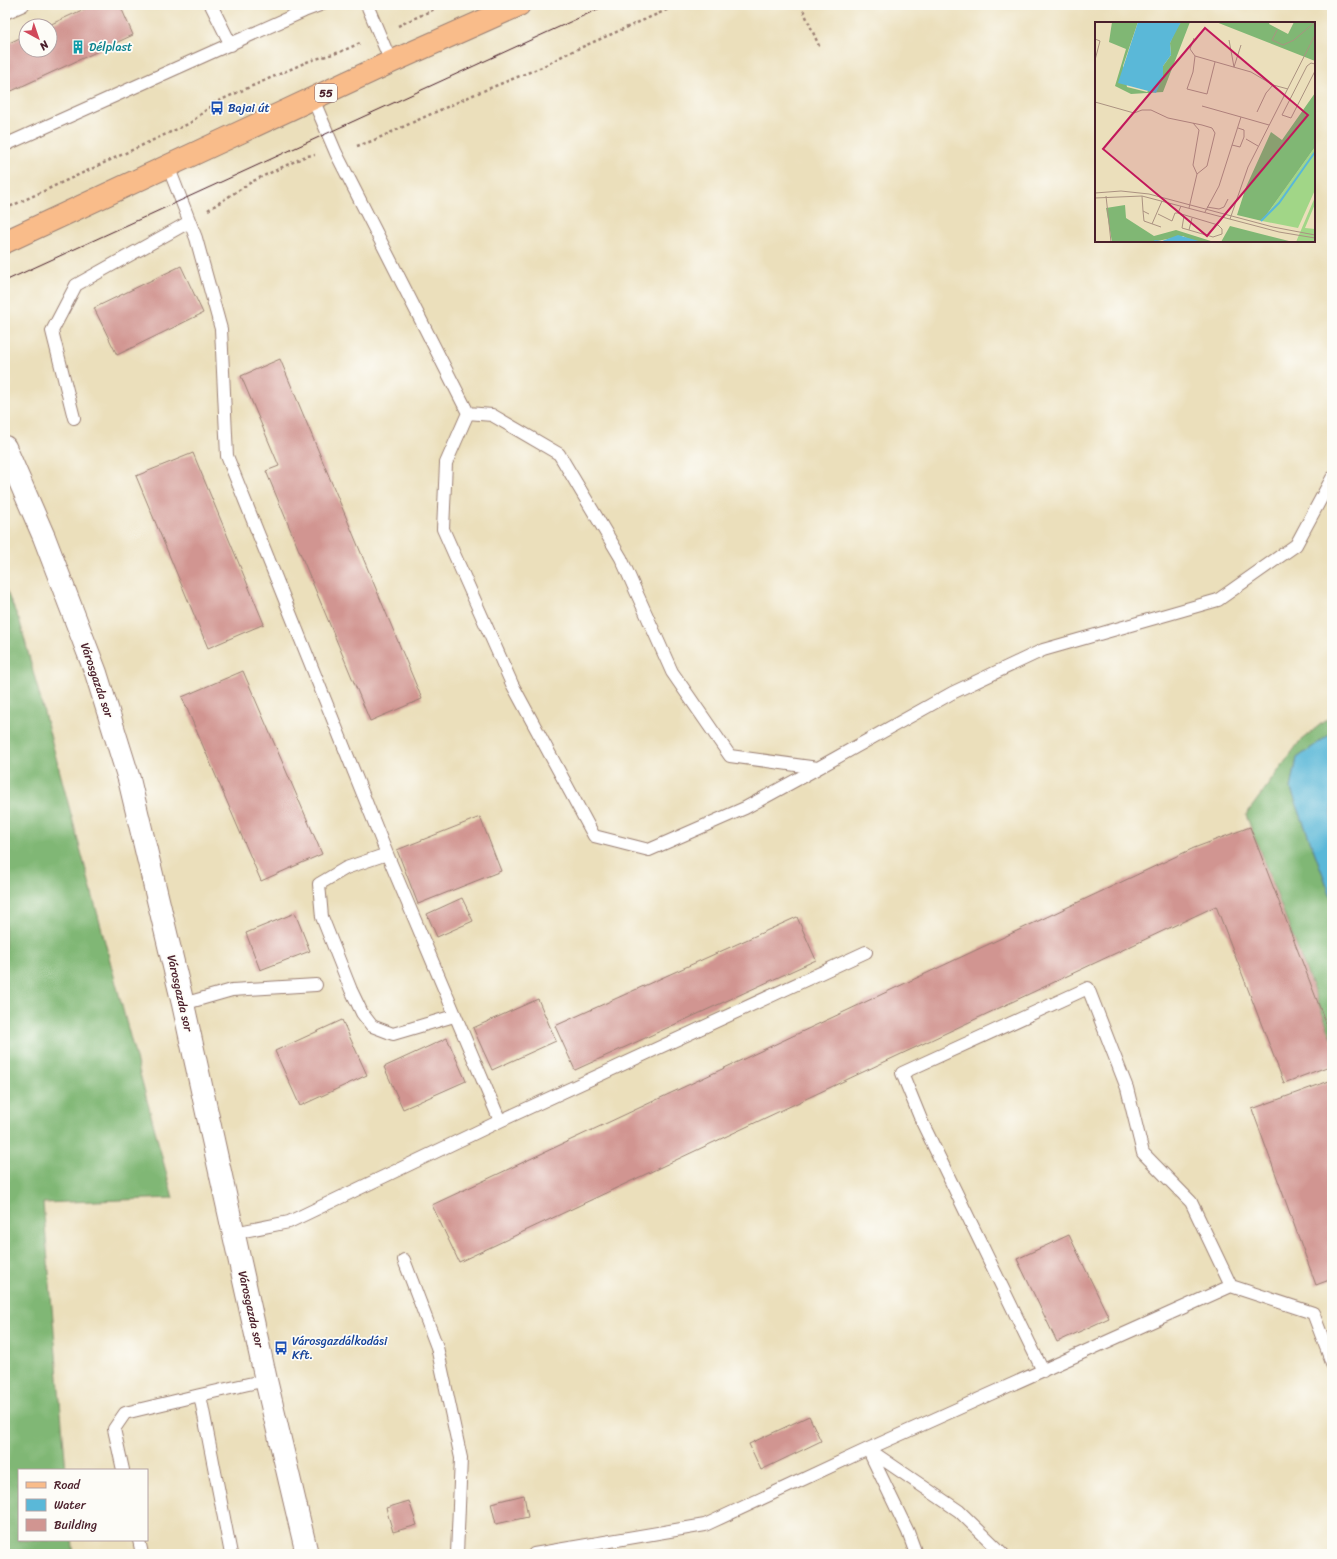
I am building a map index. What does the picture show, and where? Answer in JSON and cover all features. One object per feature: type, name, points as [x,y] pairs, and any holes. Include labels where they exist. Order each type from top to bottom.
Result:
[{"type":"main road","name":"55","points":[[5,242],[313,100],[391,62],[519,5]]},
{"type":"street","name":"Városgazda sor","points":[[5,447],[44,537],[96,673],[129,779],[183,1004],[266,1380],[307,1554]]},
{"type":"lane","points":[[5,13],[23,5]]},
{"type":"lane","points":[[211,5],[231,45]]},
{"type":"lane","points":[[5,145],[231,45],[302,8],[320,5]]},
{"type":"lane","points":[[367,5],[391,62]]},
{"type":"lane","points":[[313,100],[336,153],[468,413]]},
{"type":"lane","points":[[168,166],[196,238],[221,329],[227,456],[387,854],[454,1016],[500,1121]]},
{"type":"lane","points":[[74,418],[52,331],[76,285],[189,222]]},
{"type":"lane","points":[[468,413],[446,463],[443,529],[512,684],[594,836],[649,850],[745,808],[952,692],[1043,650],[1218,600],[1296,545],[1332,478]]},
{"type":"lane","points":[[468,413],[492,415],[558,454],[622,558],[672,672],[730,756],[818,768]]},
{"type":"lane","points":[[387,854],[346,868],[319,884],[322,917],[351,990],[362,1013],[372,1026],[393,1034],[454,1016]]},
{"type":"lane","points":[[234,1233],[289,1222],[500,1121],[866,952]]},
{"type":"lane","points":[[183,1004],[232,990],[316,985]]},
{"type":"lane","points":[[1043,1371],[922,1122],[902,1073],[1088,988],[1128,1088],[1143,1153],[1191,1202],[1231,1286]]},
{"type":"lane","points":[[404,1260],[436,1347],[461,1458],[457,1554]]},
{"type":"lane","points":[[534,1554],[705,1524],[1231,1286],[1313,1313],[1332,1363]]},
{"type":"lane","points":[[123,1469],[114,1429],[125,1413],[266,1380]]},
{"type":"lane","points":[[200,1395],[231,1554]]},
{"type":"lane","points":[[868,1449],[908,1532],[916,1554]]},
{"type":"lane","points":[[868,1449],[959,1511],[1004,1554]]},
{"type":"lane","points":[[139,1541],[142,1554]]},
{"type":"path","points":[[5,209],[190,122],[216,102],[309,61],[340,52],[443,5]]},
{"type":"path","points":[[189,222],[260,178],[306,156],[336,153],[372,141],[473,95],[542,67],[566,54],[678,5]]},
{"type":"path","points":[[802,5],[820,48]]},
{"type":"green space","points":[[5,588],[20,622],[173,1198],[43,1203],[66,1469],[18,1469],[18,1541],[72,1541],[74,1554],[5,1554]]},
{"type":"green space","points":[[1332,715],[1332,733],[1297,758],[1291,789],[1332,899],[1332,1038],[1246,815],[1300,741]]},
{"type":"water","points":[[1332,733],[1332,899],[1291,789],[1297,758]]},
{"type":"building","name":"Délplast","points":[[93,5],[120,5],[133,35],[5,94],[5,45],[18,39],[18,58],[58,58],[58,21]]},
{"type":"building","points":[[181,266],[203,313],[117,355],[94,308]]},
{"type":"building","points":[[280,359],[422,699],[370,721],[266,471],[279,466],[241,376]]},
{"type":"building","points":[[193,453],[264,624],[208,648],[136,476]]},
{"type":"building","points":[[243,671],[322,854],[261,881],[182,697]]},
{"type":"building","points":[[480,817],[501,871],[418,904],[397,850]]},
{"type":"building","points":[[1250,827],[1332,1039],[1332,1065],[1284,1083],[1216,906],[459,1262],[432,1205],[1194,848]]},
{"type":"building","points":[[462,898],[473,921],[437,937],[427,914]]},
{"type":"building","points":[[295,913],[310,951],[260,970],[246,933]]},
{"type":"building","points":[[797,917],[816,960],[575,1070],[555,1026]]},
{"type":"building","points":[[538,999],[556,1041],[492,1070],[473,1028]]},
{"type":"building","points":[[342,1020],[367,1075],[300,1106],[275,1051]]},
{"type":"building","points":[[447,1038],[466,1081],[403,1109],[384,1067]]},
{"type":"building","points":[[1332,1080],[1332,1279],[1316,1285],[1252,1109]]},
{"type":"building","points":[[1069,1235],[1109,1318],[1057,1342],[1017,1259]]},
{"type":"building","points":[[809,1416],[821,1441],[761,1470],[749,1444]]},
{"type":"building","points":[[524,1495],[528,1517],[496,1524],[491,1503]]},
{"type":"building","points":[[409,1501],[417,1525],[393,1532],[386,1508]]},
{"type":"tram line","points":[[5,281],[607,5]]},
{"type":"place","name":"Délplast","points":[[78,47]]},
{"type":"place","name":"Bajai út","points":[[217,108]]},
{"type":"place","name":"Városgazdálkodási Kft.","points":[[281,1348]]}]
